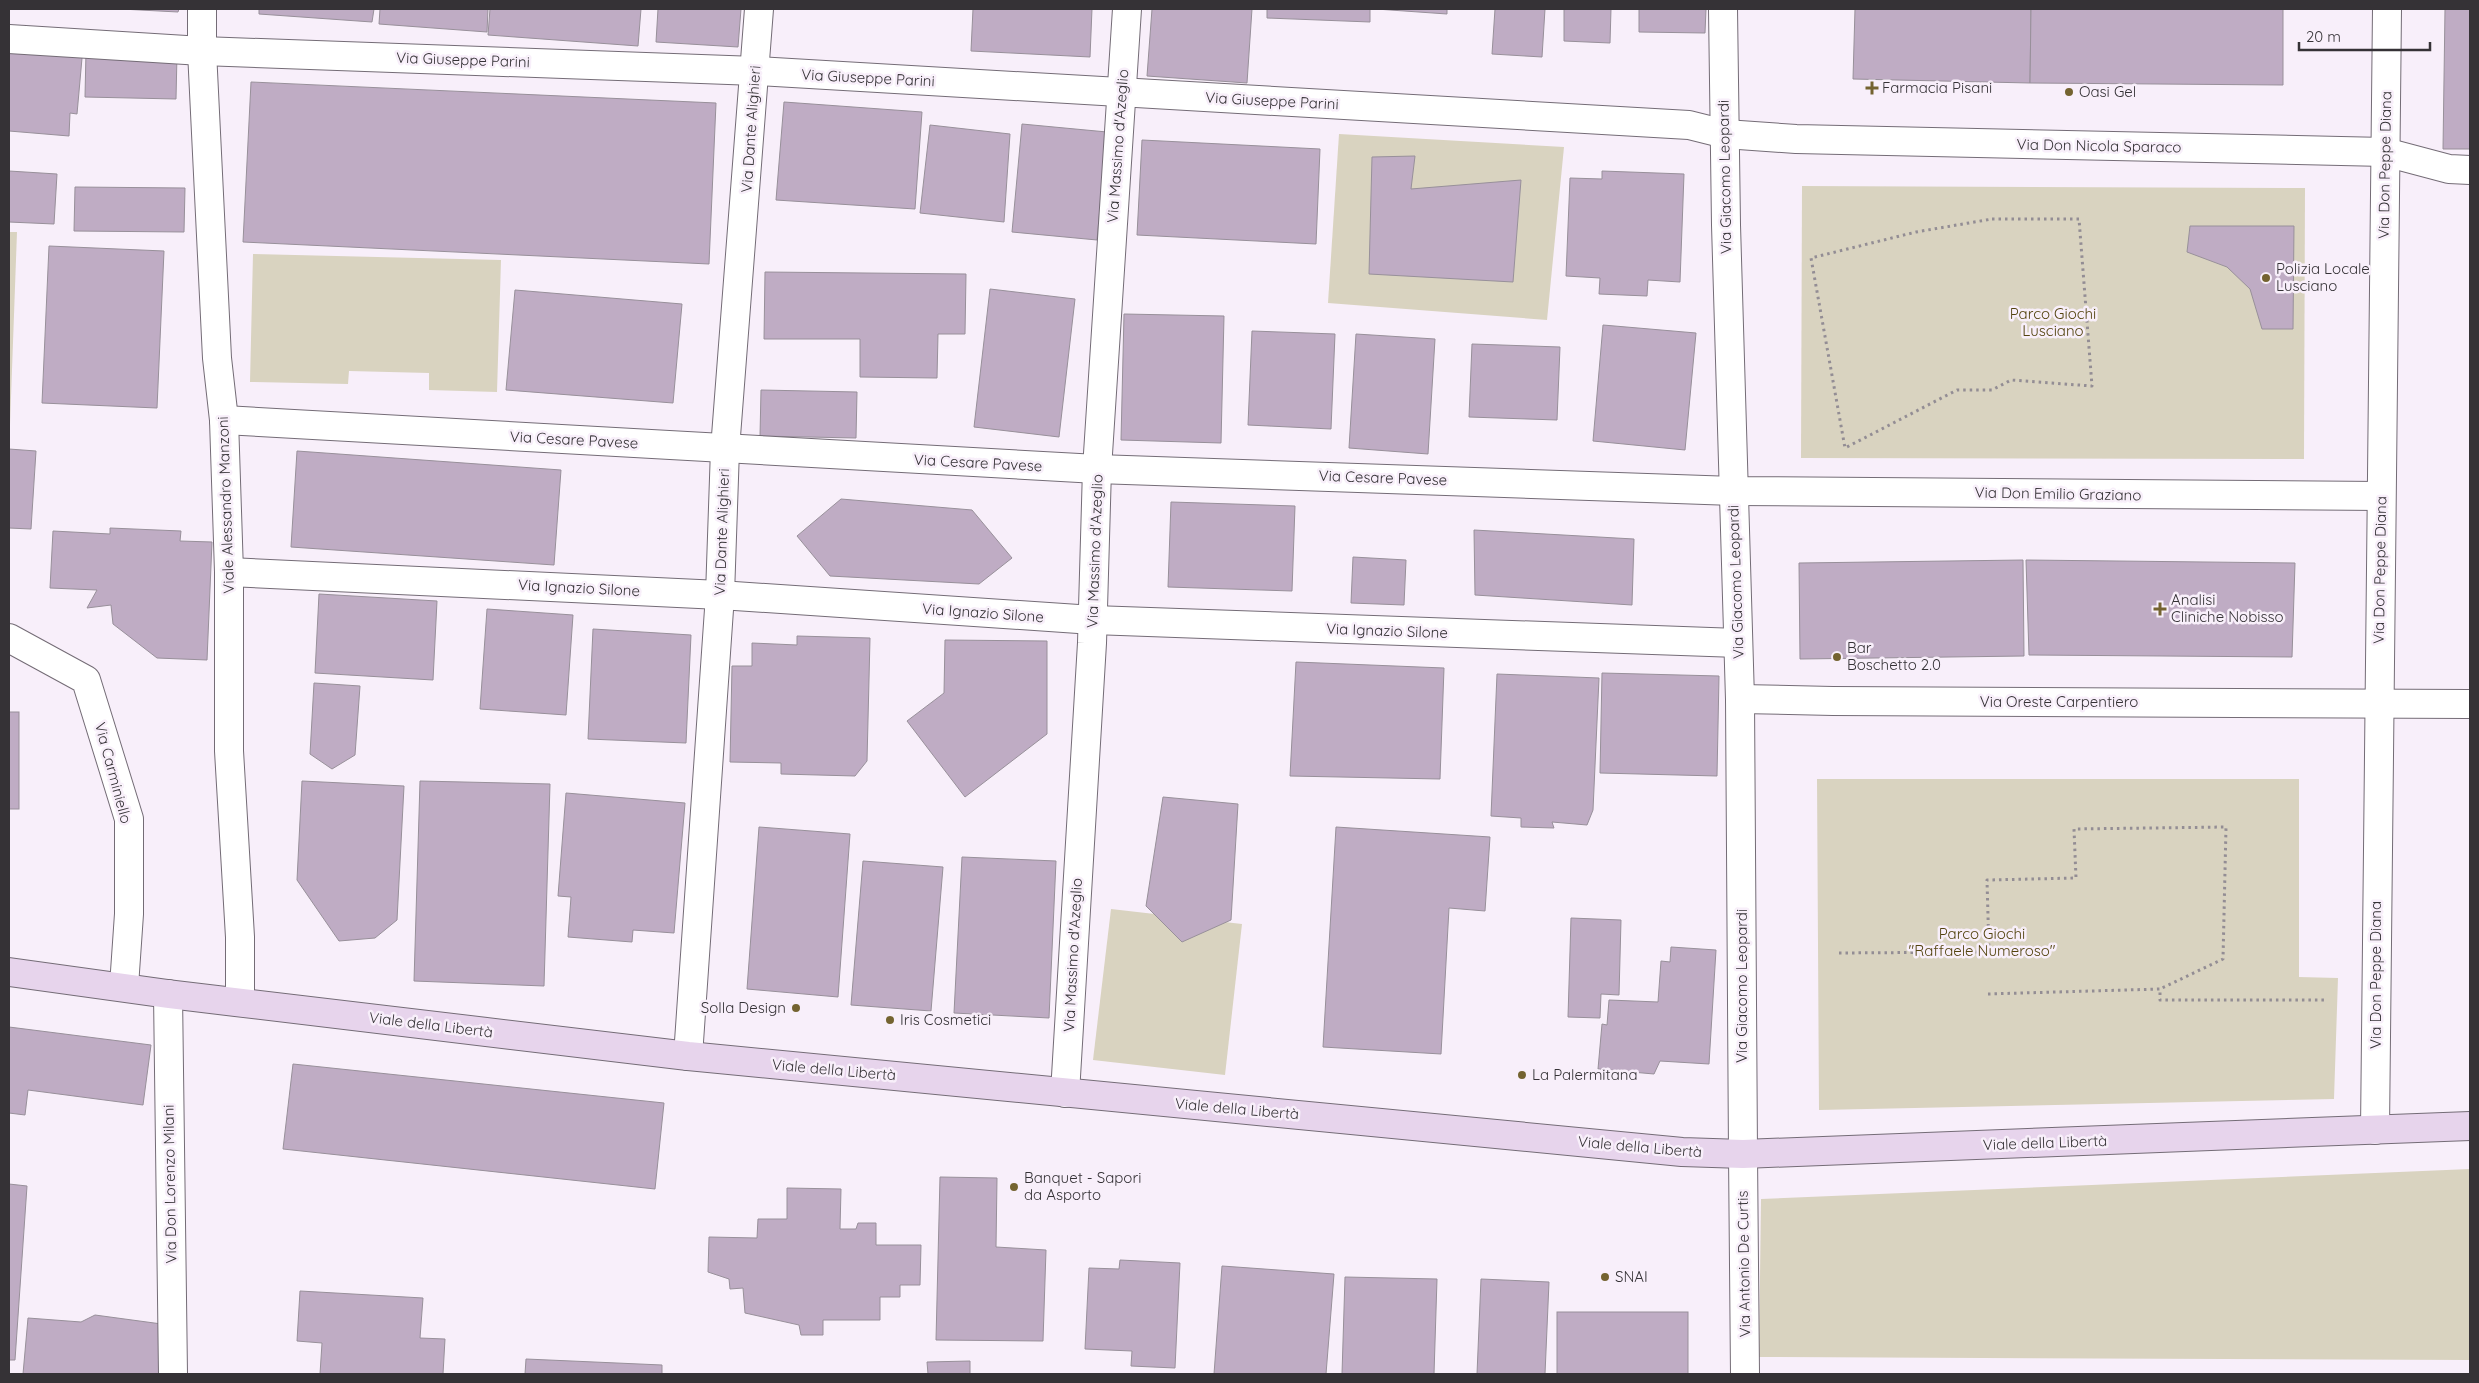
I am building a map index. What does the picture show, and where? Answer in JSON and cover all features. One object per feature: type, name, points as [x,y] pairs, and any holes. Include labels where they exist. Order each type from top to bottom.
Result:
[{"type":"main road","name":"Viale della Libertà","points":[[9,972],[124,986],[168,994],[240,1001],[688,1056],[1672,1151],[1743,1154],[2470,1126]]},
{"type":"street","name":"Viale Alessandro Manzoni","points":[[202,9],[202,51],[217,358],[224,420],[229,572],[229,751],[240,937],[240,1001]]},
{"type":"street","name":"Via Dante Alighieri","points":[[688,1056],[720,595],[725,449],[756,71],[759,9]]},
{"type":"street","name":"Via Massimo d'Azeglio","points":[[1065,1093],[1093,620],[1097,469],[1127,9]]},
{"type":"street","name":"Via Giacomo Leopardi","points":[[1723,9],[1740,698],[1743,1154]]},
{"type":"street","name":"Via Don Peppe Diana","points":[[2375,1130],[2386,9]]},
{"type":"street","name":"Via Giuseppe Parini","points":[[9,38],[202,51],[756,71],[1689,125],[1725,134]]},
{"type":"street","name":"Via Don Nicola Sparaco","points":[[1725,134],[1815,140],[2385,152],[2449,169],[2470,170]]},
{"type":"street","name":"Via Cesare Pavese","points":[[224,420],[1097,469],[1734,491]]},
{"type":"street","name":"Via Don Emilio Graziano","points":[[1734,491],[2382,496]]},
{"type":"street","name":"Via Ignazio Silone","points":[[229,572],[720,595],[1093,620],[1738,643]]},
{"type":"street","name":"Via Carminiello","points":[[9,638],[86,680],[129,819],[129,914],[124,986]]},
{"type":"street","name":"Via Oreste Carpentiero","points":[[1740,698],[1832,702],[2470,704]]},
{"type":"street","name":"Via Don Lorenzo Milani","points":[[168,994],[173,1374]]},
{"type":"street","name":"Via Antonio De Curtis","points":[[1743,1154],[1745,1374]]},
{"type":"path","points":[[1992,219],[2080,219],[2092,386],[2010,380],[1992,390],[1956,390],[1845,448],[1811,258],[1916,232],[1992,219]]},
{"type":"path","points":[[1839,953],[1989,952],[1987,880],[2076,878],[2074,829],[2226,827],[2223,959],[2160,989],[1988,994]]},
{"type":"path","points":[[2160,989],[2160,1000],[2324,1000]]},
{"type":"green space","points":[[1339,134],[1564,147],[1547,320],[1328,303]]},
{"type":"green space","name":"Parco Giochi Lusciano","points":[[1802,186],[2305,188],[2304,459],[1801,458]]},
{"type":"green space","points":[[9,232],[17,232],[10,425],[9,425]]},
{"type":"green space","points":[[253,254],[501,260],[497,392],[429,390],[429,373],[349,371],[348,384],[250,382]]},
{"type":"green space","name":"Parco Giochi \"Raffaele Numeroso\"","points":[[1817,779],[2299,779],[2299,977],[2338,978],[2334,1099],[1819,1110]]},
{"type":"green space","points":[[1111,909],[1242,924],[1225,1075],[1093,1060]]},
{"type":"green space","points":[[2470,1169],[2470,1360],[1759,1357],[1761,1199]]},
{"type":"building","points":[[121,9],[179,9],[178,12]]},
{"type":"building","points":[[259,9],[374,9],[372,22],[259,14]]},
{"type":"building","points":[[380,9],[488,9],[487,32],[379,24]]},
{"type":"building","points":[[490,9],[641,9],[638,46],[488,35]]},
{"type":"building","points":[[658,9],[741,9],[738,47],[656,42]]},
{"type":"building","points":[[973,9],[1092,9],[1090,57],[971,51]]},
{"type":"building","points":[[1152,9],[1252,9],[1247,83],[1147,76]]},
{"type":"building","points":[[1267,9],[1370,9],[1370,22],[1267,18]]},
{"type":"building","points":[[1376,9],[1447,9],[1447,14]]},
{"type":"building","points":[[1495,9],[1545,9],[1542,57],[1492,54]]},
{"type":"building","points":[[1564,9],[1611,9],[1610,43],[1564,41]]},
{"type":"building","points":[[1639,9],[1706,9],[1705,33],[1639,32]]},
{"type":"building","points":[[1855,9],[2031,9],[2030,83],[1853,79]]},
{"type":"building","points":[[2031,9],[2283,9],[2283,85],[2030,83]]},
{"type":"building","points":[[2445,9],[2470,9],[2470,149],[2443,149]]},
{"type":"building","points":[[9,41],[83,47],[77,114],[70,113],[69,136],[9,131]]},
{"type":"building","points":[[86,51],[177,54],[176,99],[85,97]]},
{"type":"building","points":[[251,82],[716,103],[709,264],[243,242]]},
{"type":"building","points":[[784,102],[922,112],[915,209],[776,200]]},
{"type":"building","points":[[1022,124],[1107,132],[1097,240],[1012,232]]},
{"type":"building","points":[[930,125],[1010,134],[1004,222],[920,213]]},
{"type":"building","points":[[1142,140],[1320,149],[1316,244],[1137,235]]},
{"type":"building","points":[[1415,156],[1411,189],[1521,180],[1513,282],[1369,274],[1372,157]]},
{"type":"building","points":[[9,171],[57,174],[54,224],[9,222]]},
{"type":"building","points":[[1602,171],[1684,174],[1680,282],[1648,280],[1647,296],[1599,294],[1600,278],[1566,276],[1570,178],[1602,179]]},
{"type":"building","points":[[75,187],[185,188],[184,232],[74,231]]},
{"type":"building","name":"Polizia Locale Lusciano","points":[[2190,226],[2294,226],[2293,329],[2262,329],[2250,289],[2227,267],[2187,252]]},
{"type":"building","points":[[49,246],[164,251],[157,408],[42,403]]},
{"type":"building","points":[[765,272],[966,274],[965,334],[938,334],[937,378],[860,377],[860,339],[764,339]]},
{"type":"building","points":[[990,289],[1075,299],[1059,437],[974,427]]},
{"type":"building","points":[[515,290],[682,304],[673,403],[506,390]]},
{"type":"building","points":[[1124,314],[1224,316],[1221,443],[1121,440]]},
{"type":"building","points":[[1603,325],[1696,333],[1685,450],[1593,441]]},
{"type":"building","points":[[1252,331],[1335,334],[1331,429],[1248,425]]},
{"type":"building","points":[[1356,334],[1435,339],[1428,454],[1349,448]]},
{"type":"building","points":[[1472,344],[1560,347],[1557,420],[1469,417]]},
{"type":"building","points":[[761,390],[857,392],[856,438],[760,436]]},
{"type":"building","points":[[9,449],[36,451],[31,529],[9,528]]},
{"type":"building","points":[[297,451],[561,470],[554,565],[291,547]]},
{"type":"building","points":[[841,499],[972,510],[1012,558],[979,584],[830,576],[797,536]]},
{"type":"building","points":[[1171,502],[1295,506],[1292,591],[1168,587]]},
{"type":"building","points":[[110,528],[181,531],[180,541],[212,542],[207,660],[157,658],[113,624],[111,605],[87,608],[97,590],[50,588],[53,531],[110,534]]},
{"type":"building","points":[[1474,530],[1634,539],[1632,605],[1475,595]]},
{"type":"building","points":[[1353,557],[1406,560],[1404,605],[1351,603]]},
{"type":"building","points":[[2023,560],[2024,656],[1800,659],[1799,563]]},
{"type":"building","name":"Analisi Cliniche Nobisso","points":[[2026,560],[2295,563],[2292,657],[2029,655]]},
{"type":"building","points":[[319,594],[437,601],[433,680],[315,673]]},
{"type":"building","points":[[487,609],[573,615],[566,715],[480,709]]},
{"type":"building","points":[[593,629],[691,635],[686,743],[588,739]]},
{"type":"building","points":[[797,636],[870,638],[867,761],[855,776],[781,774],[781,763],[730,762],[732,666],[752,666],[752,643],[797,645]]},
{"type":"building","points":[[945,640],[1047,641],[1047,734],[965,797],[907,721],[944,693]]},
{"type":"building","points":[[1296,662],[1444,668],[1440,779],[1290,776]]},
{"type":"building","points":[[1602,673],[1719,676],[1717,776],[1600,773]]},
{"type":"building","points":[[1497,674],[1599,678],[1593,810],[1587,825],[1552,822],[1554,828],[1521,827],[1521,818],[1491,816]]},
{"type":"building","points":[[314,683],[360,686],[355,755],[332,769],[310,754]]},
{"type":"building","points":[[9,712],[19,712],[19,809],[9,809]]},
{"type":"building","points":[[302,781],[404,786],[397,920],[375,938],[339,941],[297,880]]},
{"type":"building","points":[[420,781],[550,784],[544,986],[414,981]]},
{"type":"building","points":[[566,793],[685,803],[674,933],[633,930],[632,942],[568,937],[571,897],[558,896]]},
{"type":"building","points":[[1163,797],[1238,804],[1231,920],[1182,942],[1146,906]]},
{"type":"building","points":[[759,827],[850,834],[838,997],[747,989]]},
{"type":"building","points":[[1336,827],[1490,837],[1485,911],[1449,908],[1441,1054],[1323,1047]]},
{"type":"building","points":[[962,857],[1056,861],[1049,1018],[954,1013]]},
{"type":"building","points":[[863,861],[943,867],[931,1011],[851,1005]]},
{"type":"building","points":[[1571,918],[1621,920],[1619,995],[1601,994],[1600,1018],[1568,1017]]},
{"type":"building","points":[[1671,947],[1716,950],[1709,1064],[1660,1061],[1654,1074],[1598,1069],[1602,1024],[1607,1025],[1609,1000],[1658,1002],[1661,961],[1670,962]]},
{"type":"building","points":[[9,1027],[151,1045],[143,1105],[28,1090],[25,1115],[9,1113]]},
{"type":"building","points":[[293,1064],[664,1103],[655,1189],[283,1149]]},
{"type":"building","points":[[940,1177],[997,1178],[996,1247],[1046,1250],[1043,1341],[936,1340]]},
{"type":"building","points":[[9,1184],[27,1186],[15,1360],[9,1360]]},
{"type":"building","points":[[787,1188],[841,1189],[840,1229],[856,1229],[858,1223],[876,1223],[876,1245],[921,1245],[920,1285],[900,1285],[900,1297],[880,1297],[880,1320],[823,1320],[823,1335],[801,1335],[799,1325],[745,1313],[743,1288],[730,1289],[729,1279],[708,1272],[709,1237],[757,1238],[758,1219],[787,1219]]},
{"type":"building","points":[[1120,1260],[1180,1263],[1175,1368],[1131,1366],[1132,1351],[1085,1349],[1089,1268],[1119,1269]]},
{"type":"building","points":[[1222,1266],[1334,1274],[1326,1374],[1214,1374]]},
{"type":"building","points":[[1345,1277],[1437,1279],[1434,1374],[1342,1374]]},
{"type":"building","points":[[1481,1279],[1549,1282],[1545,1374],[1477,1374]]},
{"type":"building","points":[[300,1291],[423,1298],[420,1338],[445,1339],[443,1374],[320,1374],[322,1343],[297,1341]]},
{"type":"building","points":[[1557,1312],[1688,1312],[1688,1374],[1557,1374]]},
{"type":"building","points":[[95,1315],[169,1325],[167,1374],[23,1374],[28,1318],[81,1322]]},
{"type":"building","points":[[526,1359],[662,1365],[662,1374],[525,1374]]},
{"type":"building","points":[[970,1361],[970,1374],[928,1374],[927,1362]]},
{"type":"place","name":"Farmacia Pisani","points":[[1872,88]]},
{"type":"place","name":"Oasi Gel","points":[[2069,92]]},
{"type":"place","name":"Polizia Locale Lusciano","points":[[2266,278]]},
{"type":"place","name":"Analisi Cliniche Nobisso","points":[[2160,609]]},
{"type":"place","name":"Bar Boschetto 2.0","points":[[1837,657]]},
{"type":"place","name":"Solla Design","points":[[796,1008]]},
{"type":"place","name":"Iris Cosmetici","points":[[890,1020]]},
{"type":"place","name":"La Palermitana","points":[[1522,1075]]},
{"type":"place","name":"Banquet - Sapori da Asporto","points":[[1014,1187]]},
{"type":"place","name":"SNAI","points":[[1605,1277]]}]
